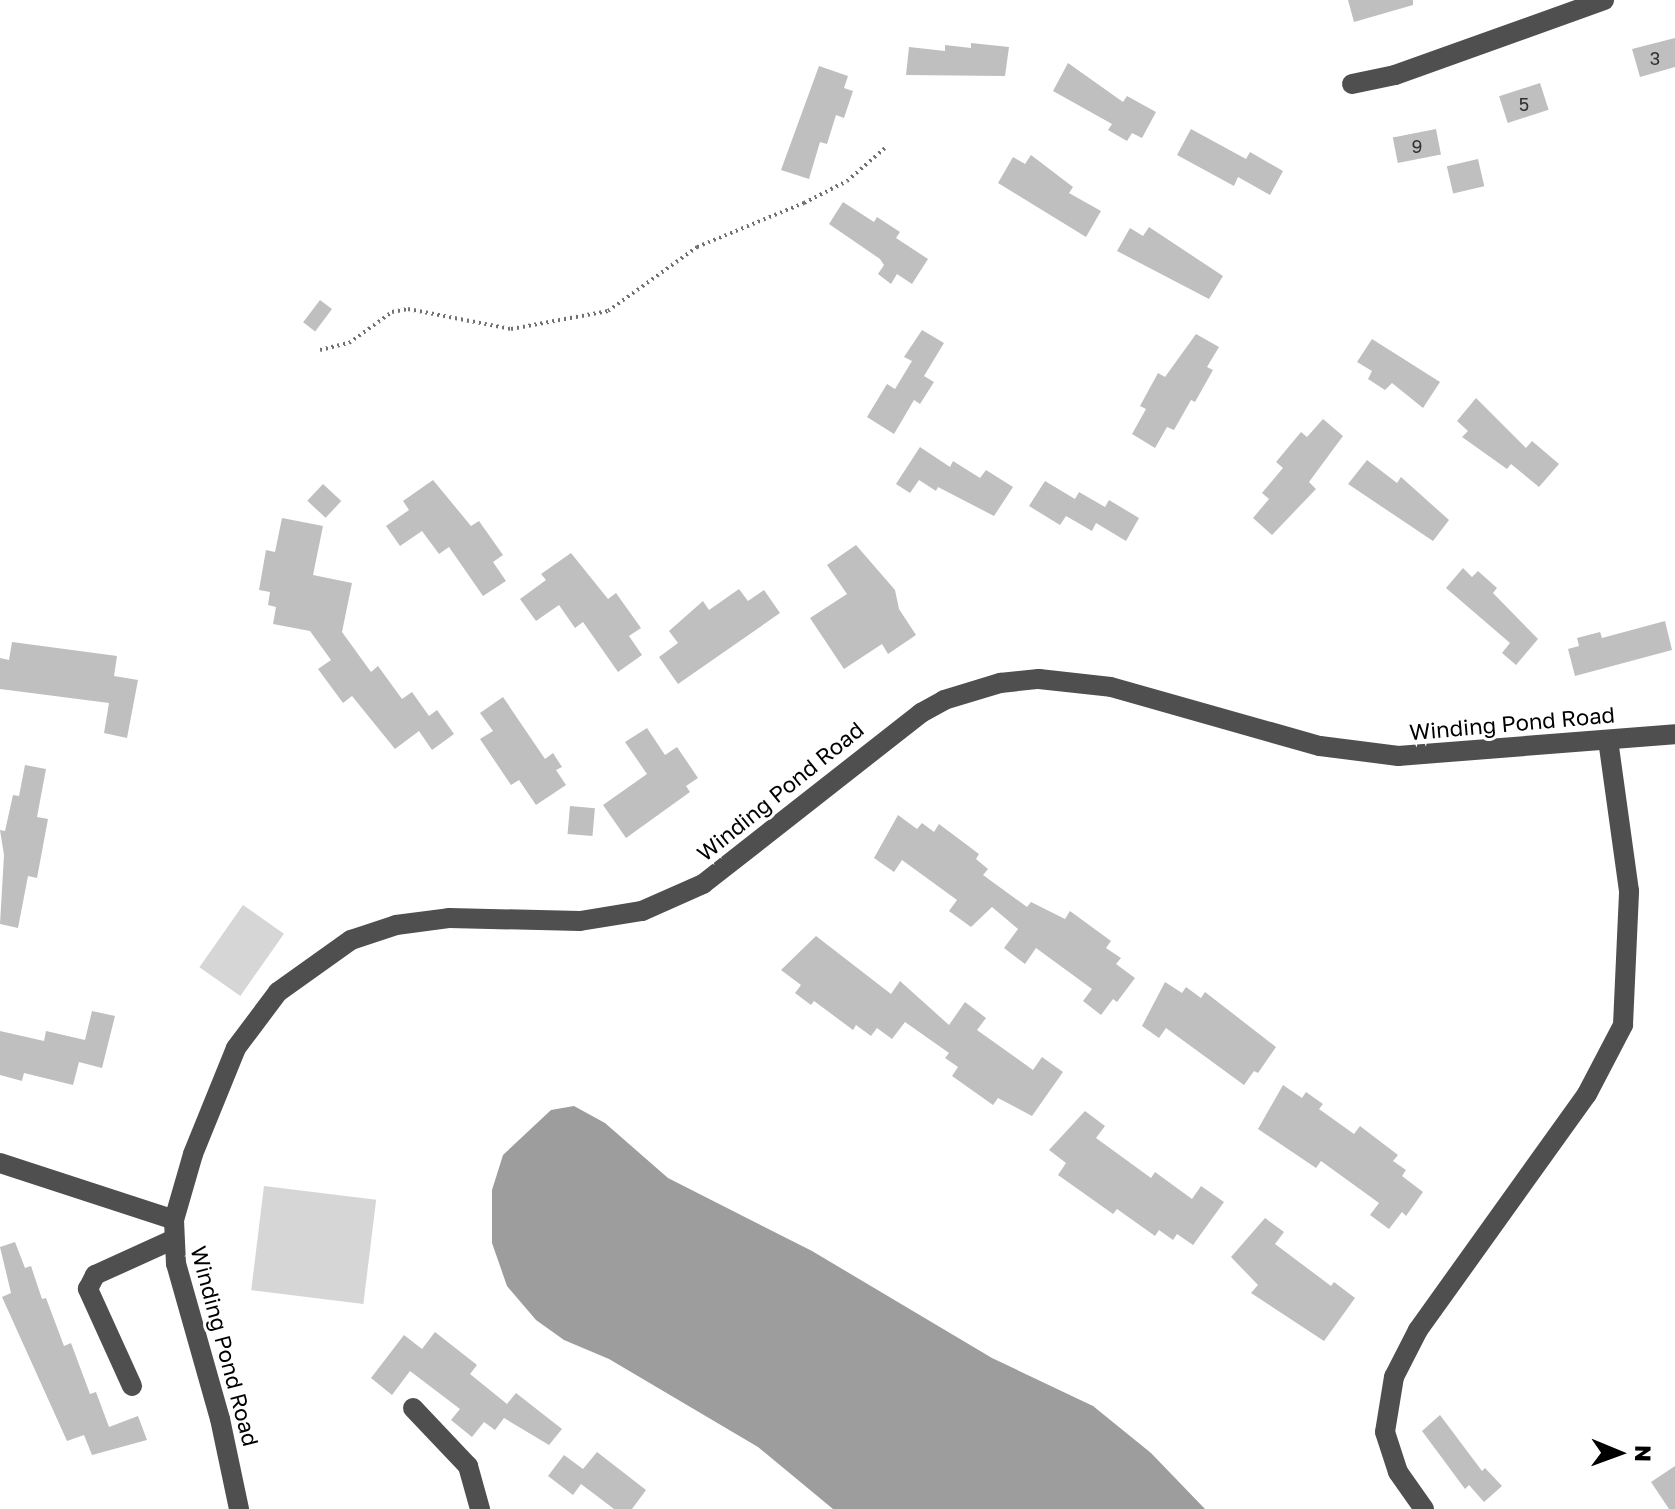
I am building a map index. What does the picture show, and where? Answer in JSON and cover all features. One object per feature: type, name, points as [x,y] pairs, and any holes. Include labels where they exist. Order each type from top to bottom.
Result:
[{"type":"street","points":[[1352,84],[1395,75],[1604,0]]},
{"type":"street","name":"Winding Pond Road","points":[[239,1509],[173,1230],[202,1130],[236,1048],[278,992],[326,954],[373,931],[422,922],[580,921],[652,907],[727,867],[896,729],[973,689],[1039,679],[1111,687],[1359,753],[1437,756],[1675,734]]},
{"type":"street","points":[[1424,1509],[1398,1472],[1385,1432],[1394,1377],[1418,1330],[1587,1094],[1623,1025],[1629,891],[1608,740]]},
{"type":"street","points":[[0,1163],[173,1230]]},
{"type":"street","points":[[132,1386],[88,1289],[95,1275],[173,1230]]},
{"type":"street","points":[[413,1408],[468,1466],[480,1509]]},
{"type":"path","points":[[320,350],[349,343],[392,312],[408,309],[511,329],[608,311],[697,247],[771,220],[836,186],[885,148]]},
{"type":"shaded area","points":[[243,905],[284,934],[240,996],[199,967]]},
{"type":"shaded area","points":[[574,1106],[605,1123],[668,1178],[812,1251],[992,1358],[1093,1406],[1151,1453],[1205,1509],[833,1509],[758,1447],[609,1359],[564,1340],[536,1320],[507,1286],[492,1243],[492,1190],[503,1155],[551,1110]]},
{"type":"shaded area","points":[[264,1186],[376,1200],[363,1304],[251,1290]]},
{"type":"building","points":[[1348,0],[1413,0],[1413,5],[1354,22]]},
{"type":"building","points":[[1675,38],[1675,67],[1640,77],[1632,49]]},
{"type":"building","points":[[971,43],[1009,47],[1005,76],[906,75],[909,47],[945,51],[945,45],[971,48]]},
{"type":"building","points":[[1068,63],[1123,102],[1127,96],[1156,112],[1142,138],[1132,133],[1127,141],[1108,130],[1112,124],[1053,91]]},
{"type":"building","points":[[819,66],[848,76],[844,88],[853,91],[844,118],[836,115],[827,144],[820,142],[809,179],[781,170]]},
{"type":"building","points":[[1540,83],[1549,110],[1508,123],[1499,96]]},
{"type":"building","points":[[1191,129],[1246,159],[1250,152],[1283,171],[1270,195],[1238,177],[1234,186],[1177,155]]},
{"type":"building","points":[[1436,129],[1441,155],[1398,163],[1393,137]]},
{"type":"building","points":[[1031,155],[1073,187],[1069,193],[1101,211],[1086,237],[998,183],[1013,157],[1025,164]]},
{"type":"building","points":[[1478,159],[1484,186],[1453,193],[1447,166]]},
{"type":"building","points":[[843,202],[874,222],[877,217],[900,232],[896,238],[928,259],[912,284],[897,274],[891,284],[878,274],[884,265],[880,259],[829,224]]},
{"type":"building","points":[[1149,227],[1223,276],[1209,299],[1117,251],[1130,228],[1143,236]]},
{"type":"building","points":[[320,300],[332,309],[315,331],[303,322]]},
{"type":"building","points":[[922,330],[944,343],[924,376],[934,382],[920,404],[914,400],[894,434],[867,417],[887,384],[895,389],[912,361],[904,357]]},
{"type":"building","points":[[1196,334],[1219,347],[1207,367],[1213,370],[1195,402],[1191,400],[1174,430],[1167,427],[1155,448],[1132,434],[1146,409],[1140,406],[1158,373],[1165,377]]},
{"type":"building","points":[[1372,339],[1440,382],[1423,408],[1392,383],[1385,390],[1368,379],[1372,371],[1357,362]]},
{"type":"building","points":[[1476,398],[1526,448],[1532,441],[1559,464],[1539,487],[1511,464],[1507,469],[1462,437],[1468,431],[1457,421]]},
{"type":"building","points":[[1323,419],[1343,436],[1309,482],[1316,489],[1272,535],[1253,518],[1269,499],[1262,493],[1283,468],[1276,462],[1301,432],[1307,437]]},
{"type":"building","points":[[920,447],[950,467],[953,461],[980,478],[986,470],[1013,487],[994,516],[938,487],[936,491],[919,480],[910,493],[896,484]]},
{"type":"building","points":[[1367,460],[1397,483],[1401,477],[1449,520],[1433,541],[1348,484]]},
{"type":"building","points":[[433,480],[471,526],[479,521],[503,555],[493,562],[506,581],[483,596],[449,547],[439,554],[422,531],[400,546],[386,526],[409,510],[403,501]]},
{"type":"building","points":[[1045,481],[1075,499],[1079,492],[1105,507],[1109,500],[1139,518],[1126,541],[1096,523],[1092,531],[1066,516],[1060,525],[1029,506]]},
{"type":"building","points":[[323,484],[341,501],[326,518],[307,501]]},
{"type":"building","points":[[282,518],[323,526],[313,575],[352,583],[342,632],[371,672],[378,666],[402,699],[412,692],[429,716],[437,710],[454,734],[432,750],[419,731],[395,749],[352,696],[343,703],[318,669],[331,660],[310,631],[273,624],[276,607],[268,605],[270,592],[259,590],[266,550],[275,552]]},
{"type":"building","points":[[856,545],[895,590],[899,609],[916,635],[888,654],[882,644],[844,669],[810,618],[847,594],[827,565]]},
{"type":"building","points":[[571,553],[608,599],[616,593],[641,628],[629,636],[642,655],[618,672],[583,622],[575,628],[559,605],[536,621],[520,599],[546,580],[541,574]]},
{"type":"building","points":[[1463,568],[1472,577],[1478,571],[1497,588],[1493,593],[1538,639],[1516,665],[1502,653],[1510,643],[1446,588]]},
{"type":"building","points":[[739,589],[748,601],[764,590],[780,613],[678,684],[659,657],[678,643],[669,631],[703,601],[709,610]]},
{"type":"building","points":[[1665,621],[1672,650],[1575,676],[1568,649],[1579,646],[1577,638],[1600,632],[1602,638]]},
{"type":"building","points":[[12,642],[117,656],[114,676],[138,680],[127,738],[104,733],[109,703],[0,689],[0,658],[9,660]]},
{"type":"building","points":[[503,697],[545,759],[553,753],[562,767],[556,770],[566,785],[536,805],[519,780],[511,785],[480,739],[493,731],[480,713]]},
{"type":"building","points":[[647,728],[665,755],[677,747],[698,778],[686,786],[690,792],[626,838],[603,805],[647,774],[625,742]]},
{"type":"building","points":[[25,765],[46,769],[37,817],[48,819],[37,878],[28,876],[18,928],[0,924],[4,855],[0,830],[5,831],[13,795],[19,796]]},
{"type":"building","points":[[570,806],[595,808],[592,836],[568,834]]},
{"type":"building","points":[[898,815],[917,829],[922,823],[934,832],[939,824],[979,854],[976,859],[988,869],[983,875],[1027,907],[1031,902],[1065,919],[1070,911],[1111,941],[1106,948],[1121,958],[1116,964],[1135,978],[1117,1002],[1113,999],[1101,1015],[1083,1001],[1092,989],[1036,948],[1025,964],[1004,948],[1018,929],[992,907],[971,927],[949,911],[957,900],[902,860],[894,872],[874,858]]},
{"type":"building","points":[[816,936],[891,994],[900,981],[949,1025],[965,1002],[986,1018],[977,1030],[1033,1070],[1042,1057],[1063,1072],[1032,1116],[998,1098],[993,1105],[952,1076],[958,1067],[945,1058],[949,1053],[905,1022],[892,1039],[877,1028],[871,1036],[856,1025],[853,1030],[814,1001],[811,1005],[795,993],[801,985],[781,970]]},
{"type":"building","points":[[1165,982],[1182,993],[1186,987],[1201,998],[1205,992],[1276,1047],[1258,1073],[1254,1071],[1244,1085],[1166,1028],[1159,1038],[1142,1026]]},
{"type":"building","points":[[92,1011],[115,1016],[102,1068],[79,1062],[73,1085],[24,1073],[22,1081],[0,1075],[0,1031],[44,1041],[46,1031],[85,1040]]},
{"type":"building","points":[[1283,1085],[1302,1098],[1306,1092],[1323,1104],[1319,1109],[1354,1134],[1360,1126],[1398,1155],[1393,1161],[1406,1170],[1402,1176],[1423,1192],[1406,1216],[1402,1212],[1389,1229],[1370,1215],[1379,1203],[1321,1161],[1316,1168],[1258,1129]]},
{"type":"building","points":[[1085,1111],[1105,1126],[1096,1138],[1151,1178],[1155,1172],[1192,1199],[1201,1186],[1224,1202],[1193,1245],[1177,1234],[1173,1240],[1159,1230],[1155,1236],[1117,1209],[1113,1214],[1058,1175],[1066,1163],[1049,1150]]},
{"type":"building","points":[[1265,1218],[1284,1232],[1275,1244],[1331,1286],[1334,1282],[1355,1298],[1324,1341],[1251,1293],[1258,1285],[1231,1257]]},
{"type":"building","points":[[15,1242],[25,1268],[31,1266],[42,1299],[46,1298],[64,1346],[71,1343],[90,1394],[96,1392],[109,1427],[138,1416],[147,1440],[92,1455],[84,1435],[67,1441],[2,1297],[11,1293],[0,1247]]},
{"type":"building","points":[[435,1332],[477,1365],[470,1374],[507,1404],[516,1393],[562,1429],[549,1445],[504,1418],[495,1430],[484,1422],[472,1437],[451,1420],[460,1409],[410,1371],[392,1395],[371,1378],[404,1335],[422,1349]]},
{"type":"building","points":[[1440,1415],[1482,1471],[1485,1468],[1502,1486],[1484,1502],[1469,1485],[1465,1489],[1422,1431]]},
{"type":"building","points":[[597,1452],[646,1490],[632,1509],[614,1509],[581,1484],[573,1495],[548,1476],[564,1455],[583,1469]]},
{"type":"building","points":[[1675,1466],[1675,1509],[1669,1509],[1651,1482]]}]
